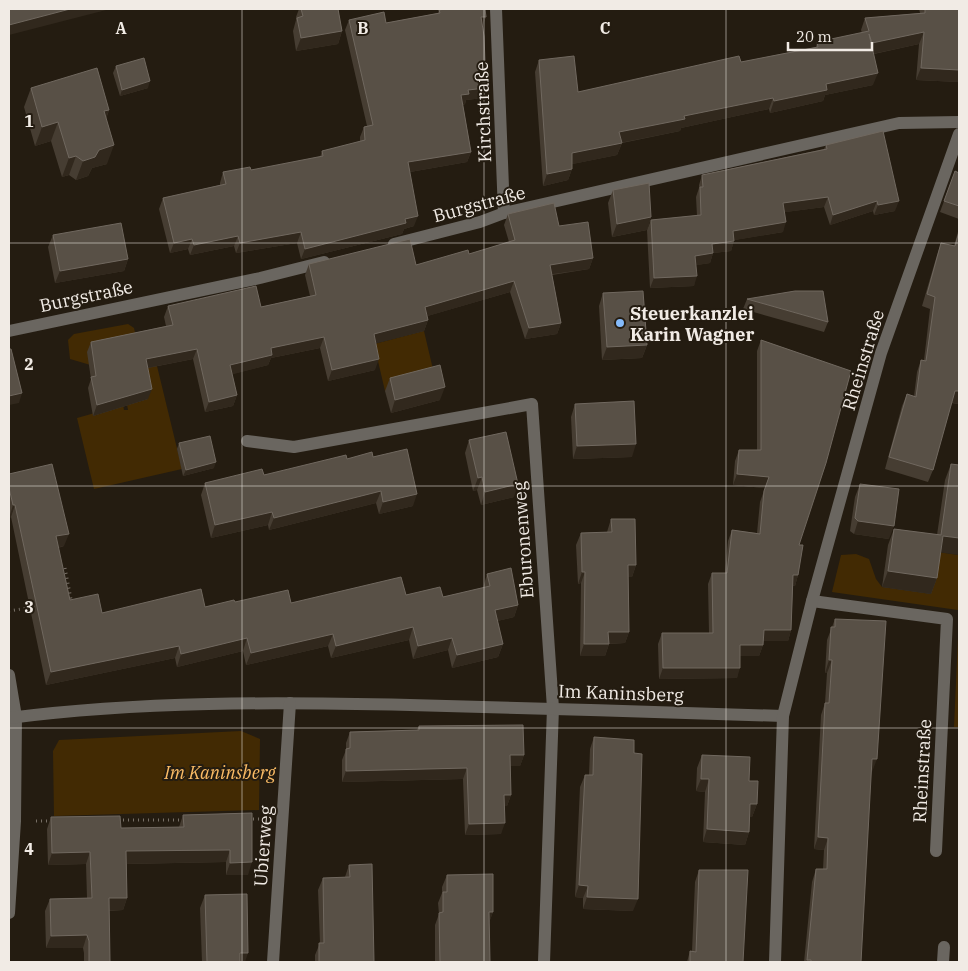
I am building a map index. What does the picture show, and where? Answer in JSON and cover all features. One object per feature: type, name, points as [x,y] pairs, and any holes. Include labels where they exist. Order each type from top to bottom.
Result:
[{"type":"street","name":"Kirchstraße","points":[[496,9],[504,213]]},
{"type":"street","name":"Burgstraße","points":[[384,246],[480,222],[504,213],[899,123],[959,122]]},
{"type":"street","name":"Rheinstraße","points":[[775,962],[783,716],[812,601],[881,353],[959,134]]},
{"type":"street","name":"Burgstraße","points":[[9,330],[260,278],[336,258]]},
{"type":"street","name":"Eburonenweg","points":[[247,441],[294,447],[532,404],[553,708],[544,962]]},
{"type":"street","name":"Rheinstraße","points":[[812,601],[948,619],[936,851]]},
{"type":"street","points":[[9,675],[15,821],[9,913]]},
{"type":"street","name":"Im Kaninsberg","points":[[12,717],[118,708],[290,702],[783,716]]},
{"type":"street","name":"Ubierweg","points":[[273,962],[290,702]]},
{"type":"street","points":[[943,962],[944,947]]},
{"type":"path","points":[[62,601],[71,599],[65,568]]},
{"type":"path","points":[[9,611],[36,606]]},
{"type":"path","points":[[241,819],[261,819]]},
{"type":"path","points":[[113,820],[192,820]]},
{"type":"path","points":[[15,821],[54,821]]},
{"type":"green space","points":[[128,324],[134,328],[137,342],[94,366],[70,359],[68,340],[74,334]]},
{"type":"green space","points":[[424,331],[435,378],[385,391],[374,344]]},
{"type":"green space","points":[[157,366],[182,469],[94,489],[77,418],[123,405],[124,410],[128,410],[126,399],[142,369]]},
{"type":"green space","points":[[917,549],[959,555],[959,627],[958,610],[832,592],[841,555],[856,554],[869,559],[876,579],[882,587],[931,594]]},
{"type":"green space","points":[[958,637],[959,727],[954,727]]},
{"type":"green space","name":"Im Kaninsberg","points":[[241,731],[260,739],[259,810],[54,816],[53,751],[59,740]]},
{"type":"building","points":[[9,9],[70,9],[9,25]]},
{"type":"building","points":[[301,9],[338,9],[342,31],[301,38],[297,18],[303,16]]},
{"type":"building","points":[[485,9],[486,17],[481,17],[484,36],[486,88],[468,90],[469,94],[461,95],[471,152],[408,162],[418,216],[405,219],[406,223],[305,249],[301,232],[240,243],[238,236],[194,245],[192,239],[174,243],[163,198],[226,184],[223,172],[250,167],[251,170],[323,156],[322,151],[365,140],[364,127],[373,125],[349,20],[384,12],[386,23],[440,13],[439,10]]},
{"type":"building","points":[[925,9],[959,9],[959,70],[921,68],[924,32],[872,43],[869,34],[878,73],[826,84],[827,90],[774,101],[773,98],[684,116],[685,119],[619,132],[622,143],[572,153],[572,169],[547,174],[539,60],[574,56],[578,92],[739,56],[741,62],[818,47],[817,42],[869,31],[865,18],[925,13]]},
{"type":"building","points":[[144,58],[150,81],[122,90],[116,66]]},
{"type":"building","points":[[97,68],[109,110],[104,111],[114,145],[99,150],[95,157],[83,161],[76,156],[69,158],[58,122],[42,127],[31,88]]},
{"type":"building","points":[[883,131],[899,201],[878,205],[877,201],[833,215],[828,197],[783,203],[786,222],[733,231],[734,241],[712,244],[713,253],[695,256],[697,276],[654,278],[651,220],[701,215],[700,187],[703,187],[702,175],[827,149],[826,145]]},
{"type":"building","points":[[955,171],[959,173],[959,206],[944,201]]},
{"type":"building","points":[[649,183],[651,217],[617,224],[613,190]]},
{"type":"building","points":[[554,203],[559,226],[588,222],[593,258],[550,265],[561,323],[529,328],[514,281],[425,307],[428,320],[374,334],[379,359],[332,370],[324,337],[271,348],[272,355],[230,365],[237,395],[209,402],[197,349],[146,359],[152,389],[97,405],[91,377],[96,376],[91,342],[173,325],[168,306],[256,286],[261,307],[316,295],[309,264],[410,239],[416,265],[468,250],[469,254],[515,240],[508,214]]},
{"type":"building","points":[[121,223],[128,259],[60,271],[53,235]]},
{"type":"building","points":[[959,232],[959,391],[955,391],[933,470],[889,457],[907,394],[916,397],[921,360],[926,361],[935,297],[927,294],[941,243],[955,246]]},
{"type":"building","points":[[643,291],[647,345],[607,347],[603,293]]},
{"type":"building","points":[[795,291],[823,291],[828,322],[747,299]]},
{"type":"building","points":[[761,340],[851,371],[826,463],[799,545],[803,545],[798,575],[793,575],[791,630],[764,630],[763,645],[740,645],[740,668],[663,668],[662,633],[713,633],[712,573],[727,573],[732,530],[760,534],[764,491],[769,477],[737,474],[739,450],[761,450]]},
{"type":"building","points":[[9,349],[11,349],[22,393],[9,396]]},
{"type":"building","points":[[440,365],[445,387],[395,400],[390,378]]},
{"type":"building","points":[[634,401],[636,444],[577,446],[575,404]]},
{"type":"building","points":[[506,432],[518,484],[485,492],[482,477],[478,478],[469,440]]},
{"type":"building","points":[[210,436],[216,462],[186,470],[179,443]]},
{"type":"building","points":[[407,449],[417,494],[383,502],[381,491],[274,518],[272,512],[215,525],[205,483],[262,469],[264,475],[346,455],[347,459],[372,452],[373,457]]},
{"type":"building","points":[[52,464],[69,534],[56,536],[70,600],[98,594],[102,613],[201,589],[205,607],[288,590],[291,603],[401,577],[406,595],[440,587],[443,597],[490,586],[487,574],[511,568],[518,605],[495,610],[503,644],[457,655],[452,638],[418,646],[413,627],[336,646],[333,634],[251,653],[247,638],[181,654],[179,646],[51,672],[15,505],[13,505],[9,488],[9,474]]},
{"type":"building","points":[[951,464],[959,465],[959,538],[943,536],[937,578],[888,571],[894,529],[941,535]]},
{"type":"building","points":[[860,484],[899,489],[894,526],[858,521],[855,518]]},
{"type":"building","points":[[611,519],[635,519],[636,565],[628,565],[629,632],[608,632],[609,644],[584,644],[585,572],[582,572],[581,533],[612,532]]},
{"type":"building","points":[[835,619],[886,621],[877,759],[872,759],[861,962],[811,962],[811,960],[807,960],[816,869],[827,869],[828,838],[818,837],[825,703],[829,703],[832,660],[829,660],[831,627],[835,627]]},
{"type":"building","points":[[523,725],[524,755],[510,755],[511,795],[504,795],[505,823],[469,824],[467,768],[346,771],[346,749],[350,748],[350,732],[419,730],[419,726]]},
{"type":"building","points":[[594,737],[634,740],[634,753],[642,754],[638,899],[587,897],[588,886],[579,885],[585,775],[593,775]]},
{"type":"building","points":[[702,755],[750,757],[749,781],[758,781],[757,804],[750,804],[749,832],[707,829],[709,779],[701,779]]},
{"type":"building","points":[[252,813],[252,862],[230,863],[230,850],[126,851],[127,898],[109,898],[110,962],[89,962],[89,941],[87,935],[51,936],[50,899],[92,898],[90,852],[52,853],[51,817],[120,816],[121,828],[184,827],[183,815]]},
{"type":"building","points":[[372,864],[374,962],[319,962],[319,943],[324,943],[323,878],[350,877],[349,865]]},
{"type":"building","points":[[699,870],[748,870],[743,962],[690,962],[690,951],[696,952]]},
{"type":"building","points":[[493,874],[493,912],[489,912],[490,962],[440,962],[439,913],[443,912],[443,892],[447,892],[447,875]]},
{"type":"building","points":[[247,894],[248,953],[240,953],[240,962],[207,962],[205,895]]},
{"type":"place","name":"Steuerkanzlei Karin Wagner","points":[[620,323]]}]
